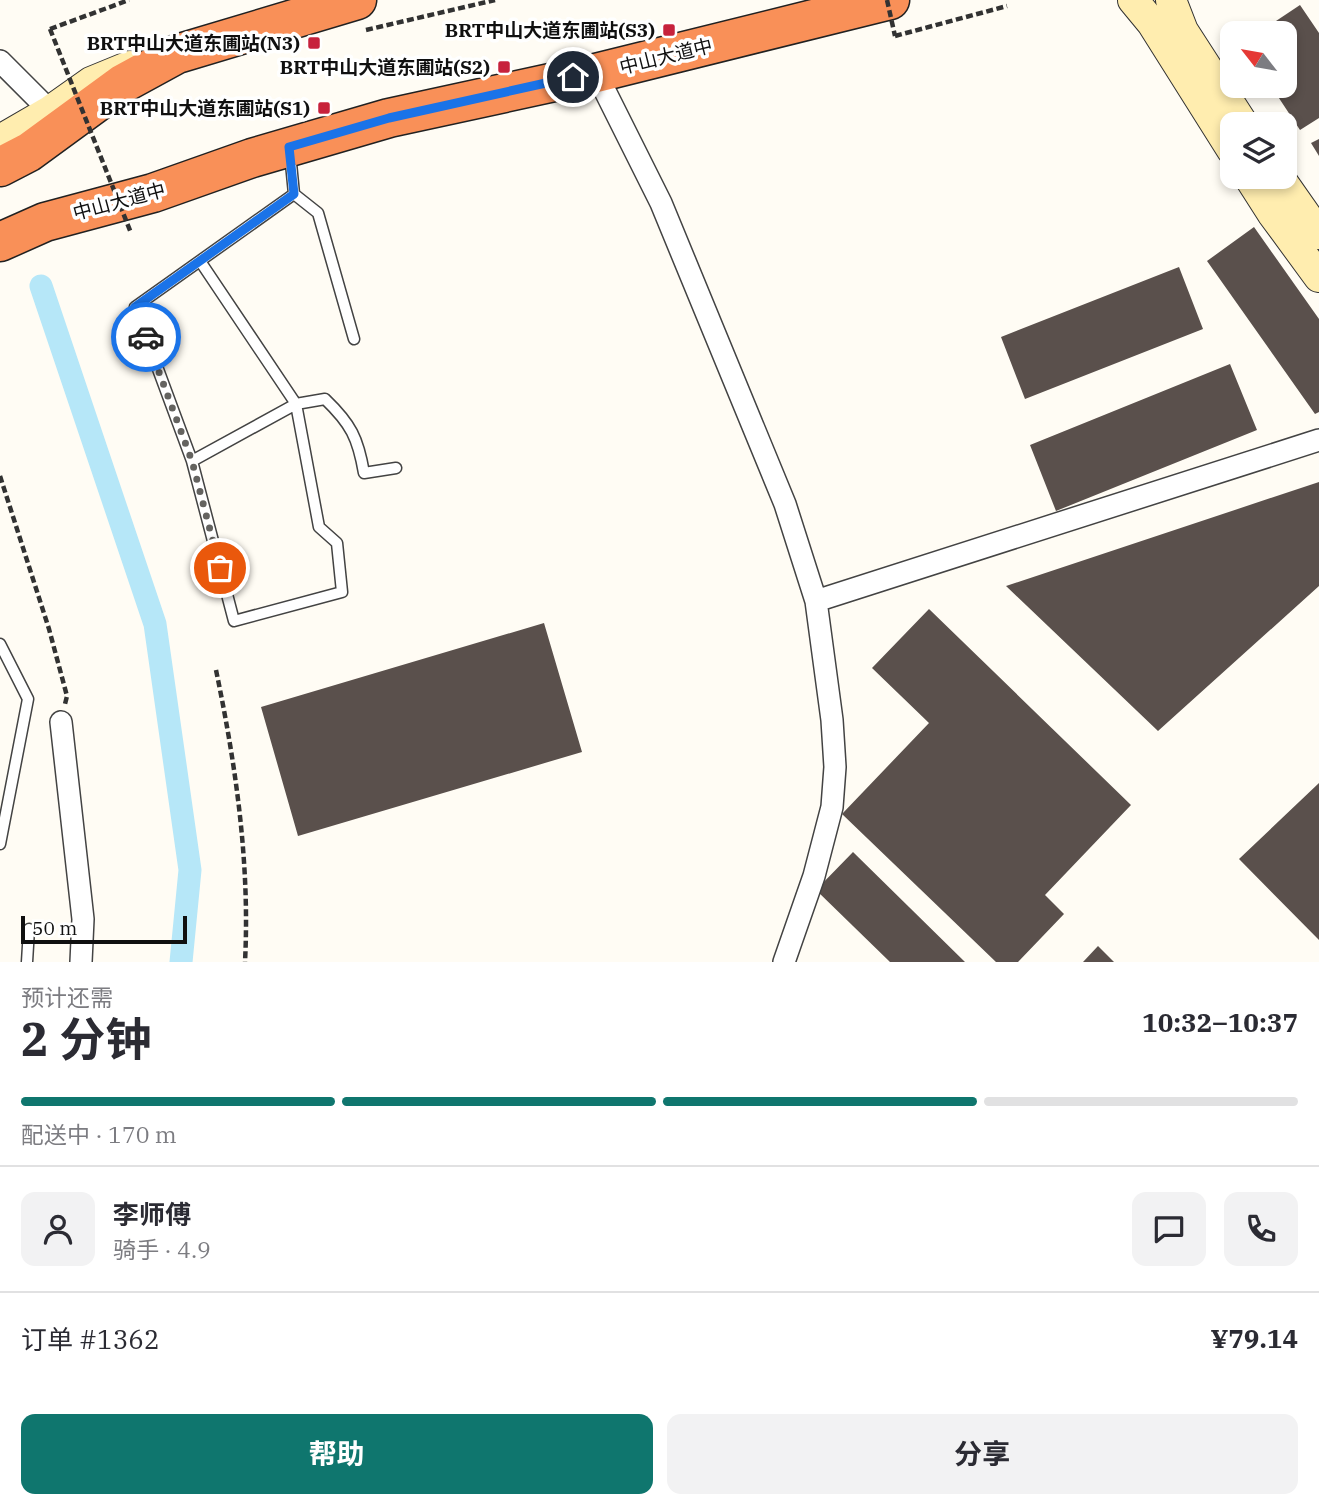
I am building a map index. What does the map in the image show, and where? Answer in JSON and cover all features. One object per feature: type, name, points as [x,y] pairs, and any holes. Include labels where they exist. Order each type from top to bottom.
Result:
[{"type":"highway","points":[[0,167],[52,137],[122,84],[177,54],[357,0]]},
{"type":"highway","name":"中山大道中","points":[[0,242],[45,222],[153,193],[289,147],[389,118],[891,12]]},
{"type":"street","points":[[1133,0],[1152,23],[1220,131]]},
{"type":"street","points":[[1171,0],[1183,31],[1235,112]]},
{"type":"street","points":[[0,140],[110,73],[177,54]]},
{"type":"street","points":[[0,61],[50,111]]},
{"type":"street","points":[[596,73],[667,216],[785,504],[816,601],[832,720],[835,767],[832,807],[814,876],[784,962]]},
{"type":"street","points":[[1257,189],[1319,276]]},
{"type":"street","points":[[1287,189],[1319,234]]},
{"type":"street","points":[[816,601],[1319,440]]},
{"type":"street","points":[[61,722],[83,919],[81,962]]},
{"type":"lane","points":[[289,147],[294,194],[318,213],[354,339]]},
{"type":"lane","points":[[200,261],[296,404],[319,527],[337,542],[342,592],[234,621],[192,461],[135,307],[294,194]]},
{"type":"lane","points":[[192,461],[296,404],[325,399],[343,416],[359,445],[364,473],[396,468]]},
{"type":"lane","points":[[0,644],[28,699],[0,844]]},
{"type":"lane","points":[[27,962],[29,929]]},
{"type":"path","points":[[129,0],[50,29],[131,233]]},
{"type":"path","points":[[891,12],[1007,6]]},
{"type":"path","points":[[0,477],[49,629],[67,696],[61,722]]},
{"type":"path","points":[[216,670],[241,818],[247,921],[245,962]]},
{"type":"building","points":[[1300,5],[1319,33],[1319,118],[1300,130],[1297,125],[1297,112],[1288,112],[1279,98],[1297,98],[1297,21],[1276,21]]},
{"type":"building","points":[[1319,139],[1319,156],[1311,143]]},
{"type":"building","points":[[1254,227],[1319,319],[1319,412],[1315,414],[1207,261]]},
{"type":"building","points":[[1179,267],[1203,329],[1025,399],[1001,337]]},
{"type":"building","points":[[1230,364],[1257,430],[1056,511],[1030,445]]},
{"type":"building","points":[[1319,482],[1319,586],[1158,731],[1006,586]]},
{"type":"building","points":[[929,609],[1131,805],[1045,895],[1064,914],[1018,962],[996,962],[842,814],[929,723],[872,668]]},
{"type":"building","points":[[544,623],[582,752],[298,836],[261,707]]},
{"type":"building","points":[[1319,783],[1319,940],[1239,859]]},
{"type":"building","points":[[853,852],[965,962],[890,962],[816,890]]},
{"type":"building","points":[[1098,946],[1114,962],[1083,962]]},
{"type":"waterway","points":[[41,286],[155,624],[190,870],[181,962]]},
{"type":"way so far","points":[[146,337],[192,461],[220,568]]},
{"type":"place","name":"BRT中山大道东圃站(S3)","points":[[669,30]]},
{"type":"place","name":"BRT中山大道东圃站(N3)","points":[[314,43]]},
{"type":"place","name":"BRT中山大道东圃站(S2)","points":[[504,67]]},
{"type":"place","name":"BRT中山大道东圃站(S1)","points":[[324,108]]},
{"type":"route","points":[[146,337],[135,307],[294,194],[289,147],[389,118],[573,77]]}]
